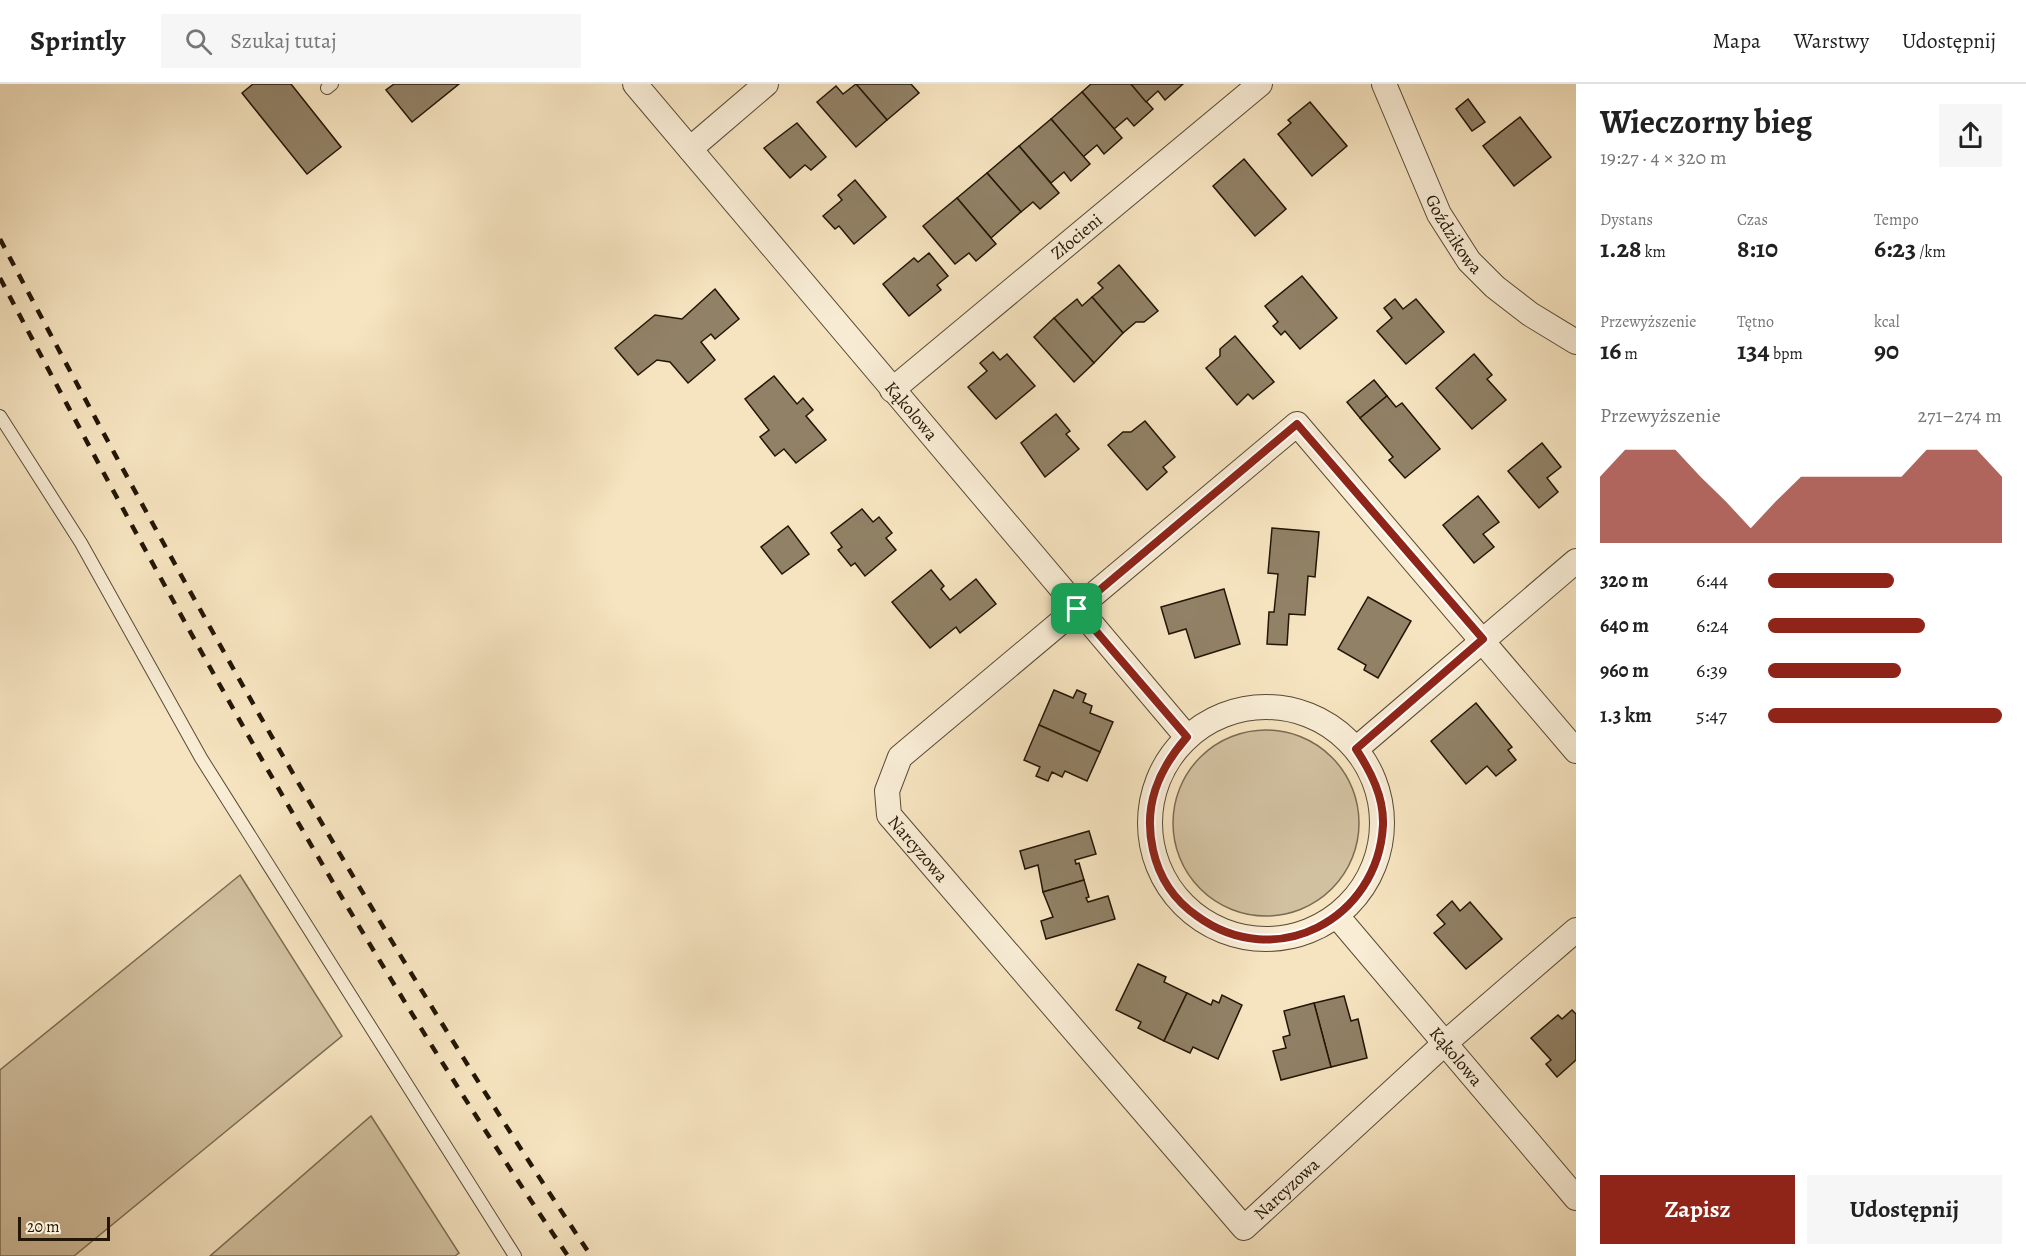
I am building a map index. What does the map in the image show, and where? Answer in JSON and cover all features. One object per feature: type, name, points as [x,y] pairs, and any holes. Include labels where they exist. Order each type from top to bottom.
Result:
[{"type":"street","name":"Kąkolowa","points":[[635,84],[1187,737]]},
{"type":"street","points":[[690,149],[766,84]]},
{"type":"street","name":"Złocieni","points":[[892,390],[1260,84]]},
{"type":"street","name":"Goździkowa","points":[[1384,84],[1439,214],[1469,261],[1495,287],[1530,314],[1576,342]]},
{"type":"street","name":"Narcyzowa","points":[[1576,751],[1483,639],[1297,424],[900,758],[887,791],[889,815],[1244,1228],[1444,1044],[1576,930]]},
{"type":"street","points":[[1356,749],[1576,561]]},
{"type":"street","points":[[1260,706],[1287,708],[1313,716],[1336,730],[1356,749],[1371,771],[1380,796],[1383,823],[1380,849],[1371,875],[1356,897],[1337,916],[1314,930],[1287,938],[1260,940],[1233,935],[1208,924],[1186,908],[1168,887],[1156,863],[1150,836],[1150,809],[1156,782],[1169,758],[1187,737],[1208,721],[1234,711],[1260,706]]},
{"type":"street","name":"Kąkolowa","points":[[1337,916],[1576,1197]]},
{"type":"lane","points":[[0,416],[81,543],[201,758],[515,1256]]},
{"type":"shaded area","points":[[1266,730],[1302,737],[1318,745],[1332,757],[1344,771],[1352,787],[1359,823],[1352,859],[1344,875],[1332,889],[1318,901],[1302,909],[1266,916],[1230,909],[1214,901],[1200,889],[1188,875],[1180,859],[1173,823],[1180,787],[1188,771],[1200,757],[1214,745],[1230,737]]},
{"type":"shaded area","points":[[240,875],[342,1036],[74,1256],[0,1256],[0,1070]]},
{"type":"shaded area","points":[[371,1116],[459,1253],[455,1256],[210,1256]]},
{"type":"building","points":[[253,84],[291,84],[341,147],[307,174],[242,93]]},
{"type":"building","points":[[394,84],[459,84],[412,122],[386,90]]},
{"type":"building","points":[[856,84],[911,84],[919,93],[887,120]]},
{"type":"building","points":[[856,84],[887,120],[856,147],[817,102],[836,86],[843,94]]},
{"type":"building","points":[[1091,84],[1131,84],[1153,109],[1134,126],[1127,118],[1114,129],[1082,92]]},
{"type":"building","points":[[1131,84],[1183,84],[1165,100],[1158,91],[1146,102]]},
{"type":"building","points":[[1082,92],[1122,138],[1104,154],[1097,145],[1083,157],[1051,119]]},
{"type":"building","points":[[1468,99],[1485,122],[1472,131],[1456,109]]},
{"type":"building","points":[[1310,102],[1347,146],[1312,176],[1278,134],[1291,123],[1288,120]]},
{"type":"building","points":[[1520,117],[1551,157],[1514,186],[1483,146]]},
{"type":"building","points":[[1051,119],[1090,164],[1071,181],[1064,172],[1051,183],[1019,146]]},
{"type":"building","points":[[797,123],[826,157],[811,170],[805,165],[790,178],[764,148]]},
{"type":"building","points":[[1019,146],[1059,193],[1040,209],[1033,202],[1021,212],[987,173]]},
{"type":"building","points":[[1244,159],[1286,209],[1255,236],[1213,186]]},
{"type":"building","points":[[987,173],[1021,212],[991,238],[957,198]]},
{"type":"building","points":[[855,180],[886,217],[854,244],[839,226],[835,229],[823,216],[842,200],[838,195]]},
{"type":"building","points":[[957,198],[996,244],[976,261],[969,253],[955,264],[923,226]]},
{"type":"building","points":[[929,253],[948,276],[937,285],[941,290],[909,316],[883,284],[914,258],[918,262]]},
{"type":"building","points":[[1119,265],[1158,311],[1144,322],[1136,322],[1123,333],[1092,297],[1103,288],[1098,283]]},
{"type":"building","points":[[1302,276],[1337,318],[1300,349],[1285,331],[1281,335],[1273,326],[1278,322],[1265,306]]},
{"type":"building","points":[[715,289],[739,319],[715,339],[711,334],[701,342],[715,360],[688,383],[670,362],[657,360],[638,375],[615,348],[655,315],[682,319]]},
{"type":"building","points":[[1092,297],[1123,333],[1094,363],[1054,318],[1077,299],[1082,306]]},
{"type":"building","points":[[1395,299],[1403,309],[1416,299],[1444,332],[1406,364],[1377,331],[1392,318],[1384,308]]},
{"type":"building","points":[[1054,318],[1094,363],[1074,382],[1034,337]]},
{"type":"building","points":[[1235,336],[1274,382],[1253,399],[1248,394],[1237,405],[1206,368],[1220,356],[1220,349]]},
{"type":"building","points":[[993,352],[1000,360],[1007,354],[1035,386],[996,419],[968,387],[987,371],[980,363]]},
{"type":"building","points":[[1474,354],[1492,375],[1487,379],[1506,400],[1472,429],[1436,388]]},
{"type":"building","points":[[774,376],[797,404],[803,398],[813,410],[806,416],[826,440],[796,463],[784,449],[775,456],[760,437],[769,430],[745,399]]},
{"type":"building","points":[[1374,380],[1387,396],[1360,418],[1347,402]]},
{"type":"building","points":[[1387,396],[1396,407],[1402,403],[1440,449],[1405,478],[1389,460],[1393,457],[1360,418]]},
{"type":"building","points":[[1056,414],[1070,431],[1066,434],[1079,449],[1045,477],[1021,443]]},
{"type":"building","points":[[1145,421],[1175,457],[1163,467],[1167,472],[1147,490],[1108,445],[1123,432],[1131,432]]},
{"type":"building","points":[[1542,443],[1561,467],[1547,478],[1558,492],[1539,508],[1508,471]]},
{"type":"building","points":[[1478,496],[1499,522],[1483,534],[1494,547],[1474,563],[1443,525]]},
{"type":"building","points":[[862,509],[873,522],[879,517],[892,533],[886,538],[896,550],[865,576],[855,563],[851,566],[838,550],[842,547],[831,533]]},
{"type":"building","points":[[788,526],[809,554],[782,574],[761,547]]},
{"type":"building","points":[[1272,528],[1319,532],[1315,577],[1308,576],[1305,615],[1289,614],[1287,645],[1267,644],[1269,612],[1274,612],[1278,574],[1268,573]]},
{"type":"building","points":[[931,570],[944,586],[941,589],[950,600],[976,579],[996,604],[960,633],[956,627],[930,648],[892,602]]},
{"type":"building","points":[[1224,589],[1240,644],[1195,658],[1186,629],[1169,634],[1161,607]]},
{"type":"building","points":[[1368,597],[1411,621],[1378,678],[1364,670],[1366,665],[1338,649]]},
{"type":"building","points":[[1054,690],[1073,698],[1077,690],[1086,694],[1083,702],[1092,706],[1090,713],[1113,722],[1100,752],[1039,725]]},
{"type":"building","points":[[1476,703],[1512,747],[1508,750],[1516,760],[1496,776],[1487,766],[1466,784],[1431,741]]},
{"type":"building","points":[[1039,725],[1100,752],[1087,781],[1065,771],[1062,777],[1052,772],[1048,781],[1036,776],[1040,767],[1024,760]]},
{"type":"building","points":[[1089,831],[1096,854],[1075,860],[1076,864],[1079,863],[1084,880],[1043,892],[1038,865],[1025,869],[1020,851]]},
{"type":"building","points":[[1084,880],[1089,897],[1086,898],[1088,902],[1108,896],[1115,919],[1046,939],[1041,921],[1053,917],[1043,892]]},
{"type":"building","points":[[1452,901],[1460,911],[1470,902],[1502,939],[1466,969],[1434,933],[1445,924],[1437,915]]},
{"type":"building","points":[[1138,964],[1166,977],[1164,982],[1187,993],[1164,1041],[1138,1028],[1141,1022],[1116,1010]]},
{"type":"building","points":[[1187,993],[1211,1005],[1213,1000],[1219,1003],[1222,995],[1242,1005],[1218,1059],[1193,1047],[1190,1053],[1164,1041]]},
{"type":"building","points":[[1344,996],[1351,1021],[1358,1019],[1367,1058],[1331,1067],[1314,1003]]},
{"type":"building","points":[[1314,1003],[1331,1067],[1281,1080],[1273,1051],[1286,1048],[1283,1037],[1290,1035],[1284,1011]]},
{"type":"building","points":[[1572,1010],[1576,1014],[1576,1060],[1557,1077],[1546,1064],[1551,1060],[1531,1038],[1558,1015],[1562,1019]]},
{"type":"railway","points":[[0,239],[139,498],[282,755],[432,1008],[591,1256]]},
{"type":"railway","points":[[0,278],[201,652],[342,898],[490,1138],[568,1256]]},
{"type":"route","points":[[1297,424],[1483,639],[1356,749],[1371,771],[1380,796],[1383,823],[1380,849],[1371,875],[1356,897],[1337,916],[1314,930],[1287,938],[1260,940],[1233,935],[1208,924],[1186,908],[1168,887],[1156,863],[1150,836],[1150,809],[1156,782],[1169,758],[1187,737],[1077,609],[1297,424]]}]
